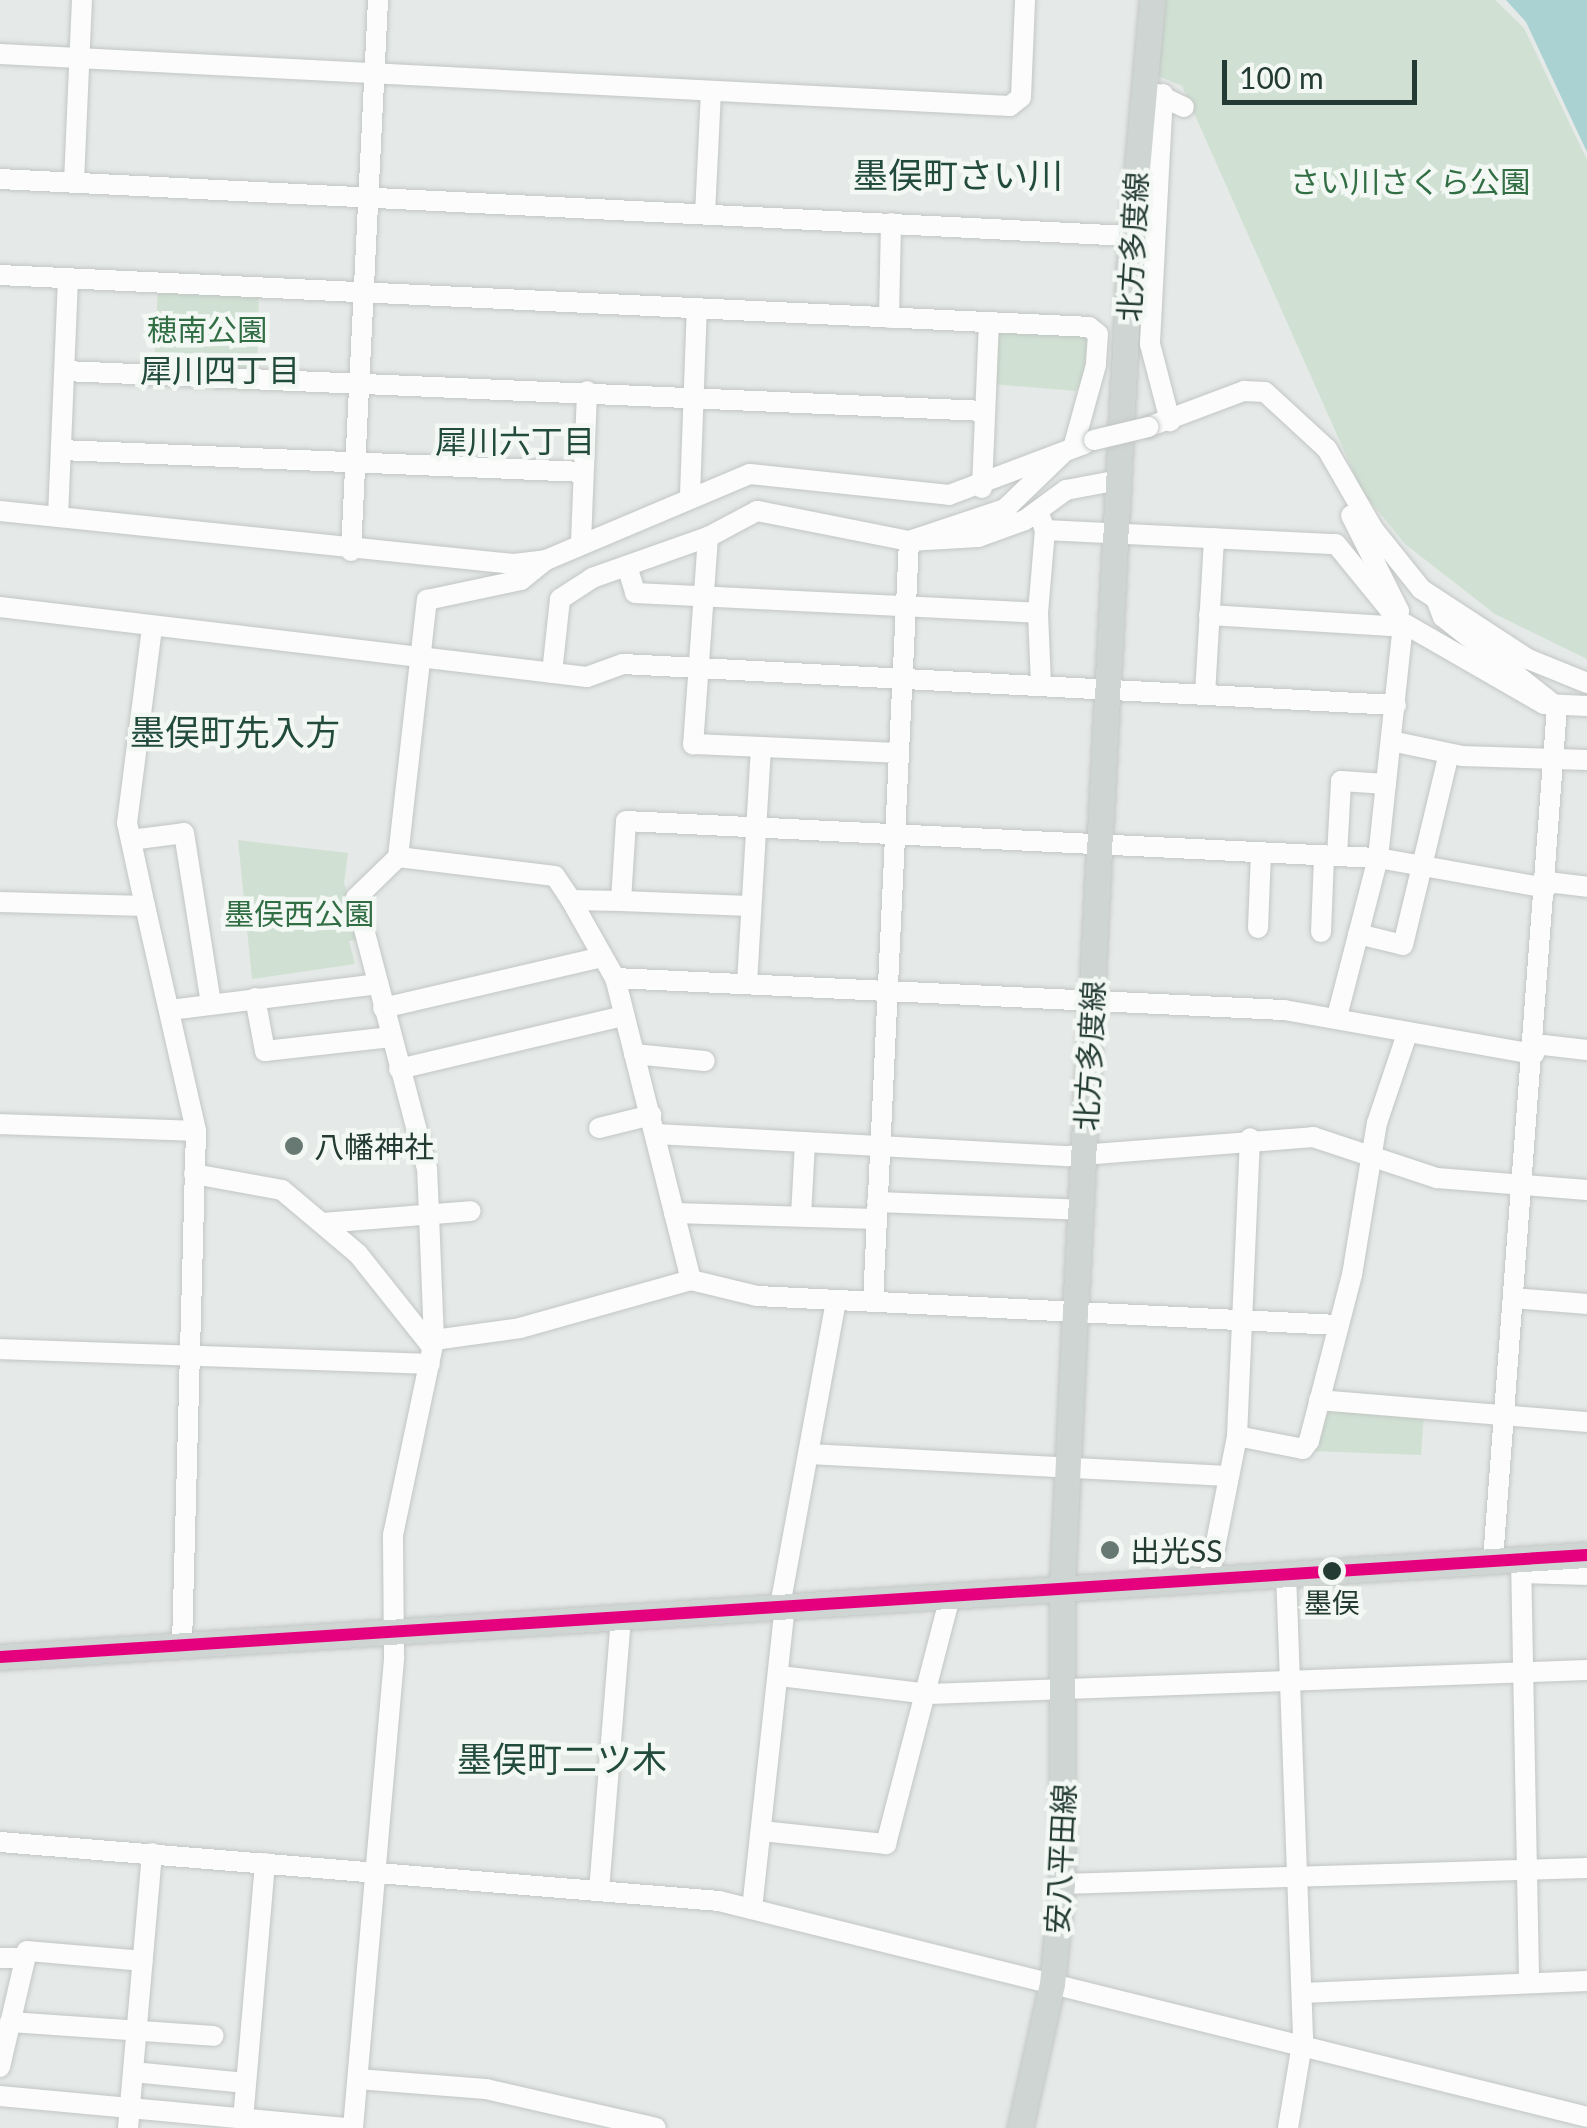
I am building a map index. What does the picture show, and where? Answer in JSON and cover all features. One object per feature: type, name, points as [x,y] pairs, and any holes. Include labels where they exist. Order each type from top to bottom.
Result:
[{"type":"main road","name":"北方多度線","points":[[1062,1587],[1131,236],[1153,93],[1152,2]]},
{"type":"main road","points":[[0,1657],[1493,1560],[1522,1566],[1587,1555]]},
{"type":"main road","name":"安八平田線","points":[[1020,2128],[1052,1984],[1062,1884],[1065,1690],[1062,1587]]},
{"type":"street","points":[[74,182],[82,0]]},
{"type":"street","points":[[351,551],[378,0]]},
{"type":"street","points":[[0,54],[1010,106],[1020,97],[1025,0]]},
{"type":"street","points":[[705,214],[711,90]]},
{"type":"street","points":[[1170,421],[1150,344],[1153,93],[1184,106]]},
{"type":"street","points":[[0,179],[1131,236]]},
{"type":"street","points":[[888,318],[891,223]]},
{"type":"street","points":[[0,275],[1089,327],[1098,334],[1068,450],[1005,510],[909,541]]},
{"type":"street","points":[[58,518],[68,279]]},
{"type":"street","points":[[690,496],[696,308]]},
{"type":"street","points":[[982,488],[989,322]]},
{"type":"street","points":[[65,372],[358,380],[984,411]]},
{"type":"street","points":[[581,542],[586,391]]},
{"type":"street","points":[[0,2096],[128,2119],[243,2120],[350,2128],[358,2079],[394,1630],[393,1535],[432,1350],[427,1168],[356,898],[398,857],[432,595],[521,580],[546,560],[581,542],[690,496],[778,472],[911,496],[982,488],[1094,440],[1170,421],[1244,391],[1265,392],[1311,429],[1406,574],[1436,599],[1528,659],[1587,683]]},
{"type":"street","points":[[61,450],[582,472]]},
{"type":"street","points":[[1040,686],[1041,521],[1066,490],[1119,480]]},
{"type":"street","points":[[1338,1016],[1378,858],[1396,705],[1400,622],[1394,596],[1351,516],[1352,493]]},
{"type":"street","points":[[552,673],[560,598],[628,566],[708,537],[757,511],[909,541],[978,537],[1041,521],[1115,534],[1336,544],[1400,622],[1557,707],[1587,706]]},
{"type":"street","points":[[0,512],[474,566],[546,560]]},
{"type":"street","points":[[708,537],[693,744],[898,753]]},
{"type":"street","points":[[1205,695],[1214,538]]},
{"type":"street","points":[[873,1302],[909,541]]},
{"type":"street","points":[[628,566],[634,593],[1038,613]]},
{"type":"street","points":[[1436,599],[1443,617],[1557,707]]},
{"type":"street","points":[[0,607],[586,677],[623,664],[1396,705]]},
{"type":"street","points":[[1209,616],[1400,622]]},
{"type":"street","points":[[152,626],[131,840],[196,1131],[182,1646]]},
{"type":"street","points":[[1493,1560],[1557,756],[1557,707]]},
{"type":"street","points":[[1391,741],[1449,754],[1587,760]]},
{"type":"street","points":[[748,983],[761,746]]},
{"type":"street","points":[[1358,934],[1403,944],[1449,754]]},
{"type":"street","points":[[1321,932],[1341,780],[1386,784]]},
{"type":"street","points":[[622,901],[626,821],[1378,858],[1547,885],[1587,886]]},
{"type":"street","points":[[131,840],[184,834],[211,1002]]},
{"type":"street","points":[[1258,928],[1261,853]]},
{"type":"street","points":[[398,857],[555,876],[615,978],[691,1280]]},
{"type":"street","points":[[571,900],[750,906]]},
{"type":"street","points":[[0,902],[145,906]]},
{"type":"street","points":[[384,1008],[602,957]]},
{"type":"street","points":[[615,978],[1338,1016],[1406,1036],[1535,1049],[1587,1050]]},
{"type":"street","points":[[170,1010],[378,984]]},
{"type":"street","points":[[255,998],[265,1051],[391,1037]]},
{"type":"street","points":[[399,1070],[624,1016]]},
{"type":"street","points":[[1237,1436],[1302,1449],[1338,1325],[1406,1036]]},
{"type":"street","points":[[634,1054],[704,1061]]},
{"type":"street","points":[[0,1124],[196,1131]]},
{"type":"street","points":[[599,1128],[653,1124],[805,1142],[1084,1155],[1250,1138],[1321,1138],[1374,1160],[1437,1178],[1587,1190]]},
{"type":"street","points":[[1209,1578],[1237,1436],[1250,1138]]},
{"type":"street","points":[[801,1216],[805,1142]]},
{"type":"street","points":[[194,1174],[282,1190],[323,1223],[396,1295],[432,1350]]},
{"type":"street","points":[[674,1213],[801,1216],[877,1210],[1082,1210]]},
{"type":"street","points":[[323,1223],[472,1211]]},
{"type":"street","points":[[0,1349],[188,1357],[432,1350],[691,1280],[732,1294],[1338,1325]]},
{"type":"street","points":[[1513,1298],[1587,1304]]},
{"type":"street","points":[[752,1909],[780,1676],[783,1607],[836,1300]]},
{"type":"street","points":[[1319,1400],[1587,1422]]},
{"type":"street","points":[[809,1454],[1227,1476]]},
{"type":"street","points":[[1529,1983],[1522,1566],[1587,1574]]},
{"type":"street","points":[[1286,1573],[1303,2047],[1288,2128]]},
{"type":"street","points":[[762,1831],[886,1844],[929,1694],[950,1596]]},
{"type":"street","points":[[599,1891],[621,1616]]},
{"type":"street","points":[[780,1676],[929,1694],[1587,1670]]},
{"type":"street","points":[[0,1842],[376,1870],[752,1909],[1587,2117]]},
{"type":"street","points":[[128,2119],[152,1853]]},
{"type":"street","points":[[243,2120],[265,1863]]},
{"type":"street","points":[[1062,1884],[1587,1868]]},
{"type":"street","points":[[0,2067],[27,1952],[143,1961]]},
{"type":"street","points":[[0,1958],[25,1958]]},
{"type":"street","points":[[1302,1993],[1587,1981]]},
{"type":"street","points":[[10,2022],[214,2036]]},
{"type":"street","points":[[133,2072],[245,2083]]},
{"type":"street","points":[[358,2079],[486,2089],[656,2128]]},
{"type":"green space","name":"さい川さくら公園","points":[[1166,0],[1495,0],[1524,28],[1587,160],[1587,659],[1495,614],[1405,544],[1362,491],[1182,86],[1158,76]]},
{"type":"green space","name":"穂南公園","points":[[158,287],[259,292],[257,370],[154,366]]},
{"type":"green space","points":[[994,327],[1090,332],[1090,362],[1076,391],[991,384]]},
{"type":"green space","name":"墨俣西公園","points":[[238,840],[348,853],[344,883],[363,939],[349,941],[355,964],[252,979]]},
{"type":"green space","points":[[1330,1408],[1424,1415],[1421,1455],[1312,1451]]},
{"type":"water","points":[[1506,0],[1587,0],[1587,152],[1526,22]]},
{"type":"transit line","points":[[0,1657],[1587,1555]]},
{"type":"place","name":"八幡神社","points":[[294,1146]]},
{"type":"place","name":"出光SS","points":[[1110,1550]]},
{"type":"place","name":"墨俣","points":[[1332,1571]]},
{"type":"district","name":"墨俣町さい川","points":[[958,174]]},
{"type":"district","name":"犀川四丁目","points":[[220,370]]},
{"type":"district","name":"犀川六丁目","points":[[515,441]]},
{"type":"district","name":"墨俣町先入方","points":[[235,731]]},
{"type":"district","name":"墨俣町二ツ木","points":[[562,1758]]}]
